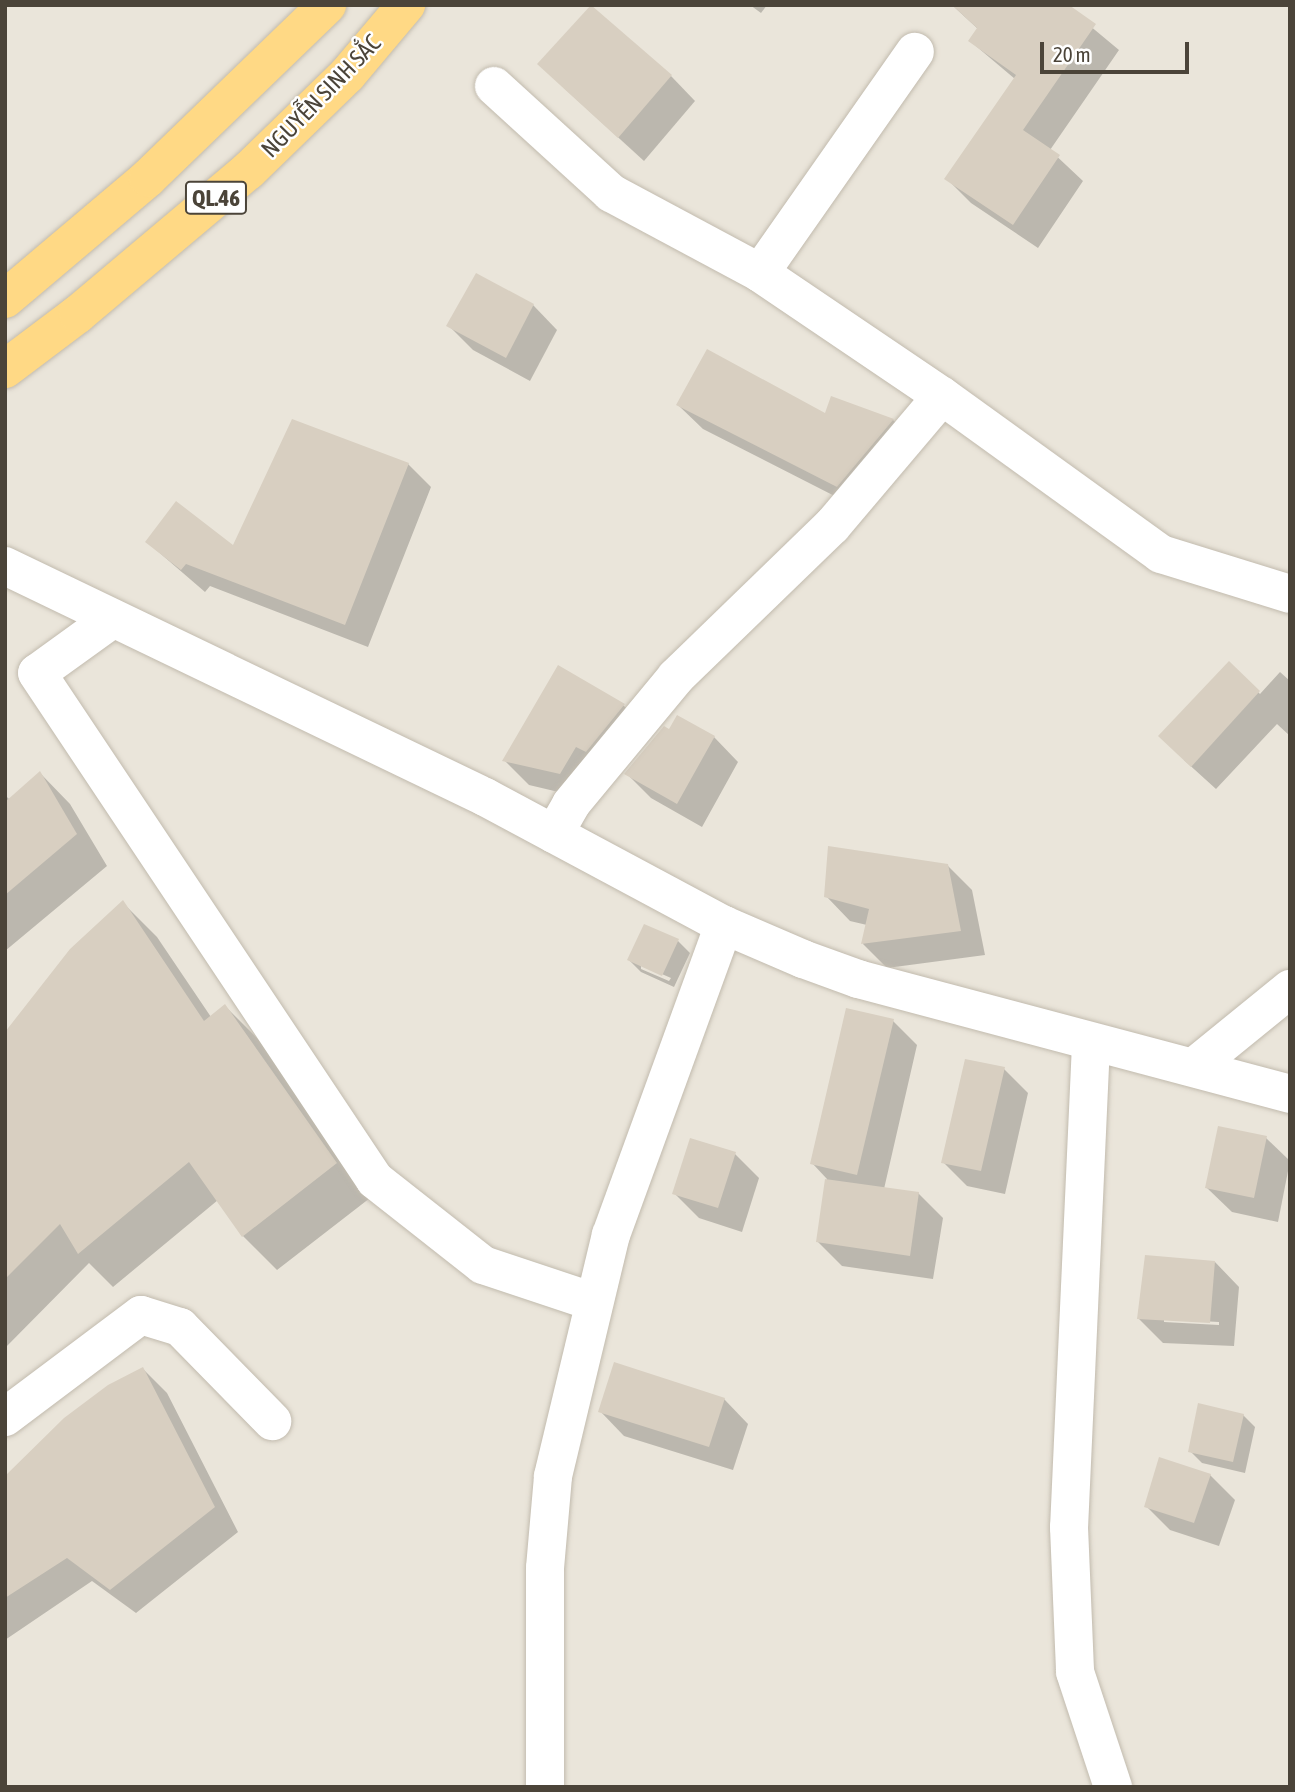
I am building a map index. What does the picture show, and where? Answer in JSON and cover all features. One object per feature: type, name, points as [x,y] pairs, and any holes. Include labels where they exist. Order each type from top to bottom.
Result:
[{"type":"highway","name":"QL.46","points":[[5,299],[188,142],[327,5]]},
{"type":"highway","name":"NGUYỄN SINH SẮC","points":[[5,369],[78,314],[248,171],[347,75],[406,5]]},
{"type":"street","points":[[760,273],[915,52]]},
{"type":"street","points":[[494,86],[611,193],[760,273],[942,396],[1161,554],[1290,594]]},
{"type":"street","points":[[554,834],[571,804],[676,677],[832,526],[942,396]]},
{"type":"street","points":[[5,566],[554,834],[724,925],[858,979],[1090,1044],[1194,1067],[1290,1094]]},
{"type":"street","points":[[113,619],[37,673],[375,1180],[483,1265],[594,1302]]},
{"type":"street","points":[[545,1787],[545,1568],[553,1476],[611,1235],[724,925]]},
{"type":"street","points":[[1194,1067],[1290,989]]},
{"type":"street","points":[[1090,1044],[1069,1527],[1075,1672],[1113,1787]]},
{"type":"street","points":[[7,1412],[141,1315],[180,1327],[272,1421]]},
{"type":"shaded area","points":[[5,5],[1290,5],[1290,1787],[5,1787]]},
{"type":"building","points":[[591,5],[672,75],[618,138],[537,64]]},
{"type":"building","points":[[952,5],[1069,5],[1096,24],[1023,130],[1060,155],[1013,225],[944,179],[1016,75],[968,41],[977,28]]},
{"type":"building","points":[[476,273],[534,304],[506,358],[446,326]]},
{"type":"building","points":[[707,349],[825,413],[831,396],[894,419],[837,487],[676,405]]},
{"type":"building","points":[[292,419],[409,463],[345,625],[186,564],[181,570],[145,542],[176,501],[233,545]]},
{"type":"building","points":[[1229,661],[1260,691],[1191,767],[1158,736]]},
{"type":"building","points":[[558,665],[625,704],[586,752],[576,747],[560,774],[502,761]]},
{"type":"building","points":[[677,715],[715,736],[677,804],[624,774],[664,726],[669,729]]},
{"type":"building","points":[[40,771],[77,834],[5,895],[5,802]]},
{"type":"building","points":[[828,846],[948,864],[961,931],[861,944],[869,909],[824,897]]},
{"type":"building","points":[[123,900],[204,1021],[225,1004],[337,1163],[242,1237],[189,1162],[78,1254],[60,1224],[5,1279],[5,1032],[70,949]]},
{"type":"building","points":[[644,924],[679,939],[662,976],[627,960]]},
{"type":"building","points":[[846,1008],[894,1019],[857,1175],[810,1164]]},
{"type":"building","points":[[965,1059],[1005,1067],[981,1171],[941,1163]]},
{"type":"building","points":[[1218,1126],[1267,1136],[1254,1198],[1205,1188]]},
{"type":"building","points":[[690,1138],[736,1152],[718,1208],[672,1194]]},
{"type":"building","points":[[825,1179],[919,1192],[910,1256],[816,1242]]},
{"type":"building","points":[[1145,1255],[1215,1261],[1210,1323],[1137,1319]]},
{"type":"building","points":[[614,1362],[725,1398],[709,1447],[598,1412]]},
{"type":"building","points":[[143,1367],[215,1507],[110,1590],[67,1558],[5,1598],[5,1476],[64,1418],[108,1385]]},
{"type":"building","points":[[1198,1403],[1244,1414],[1233,1462],[1188,1452]]},
{"type":"building","points":[[1159,1457],[1211,1474],[1194,1523],[1144,1507]]}]
